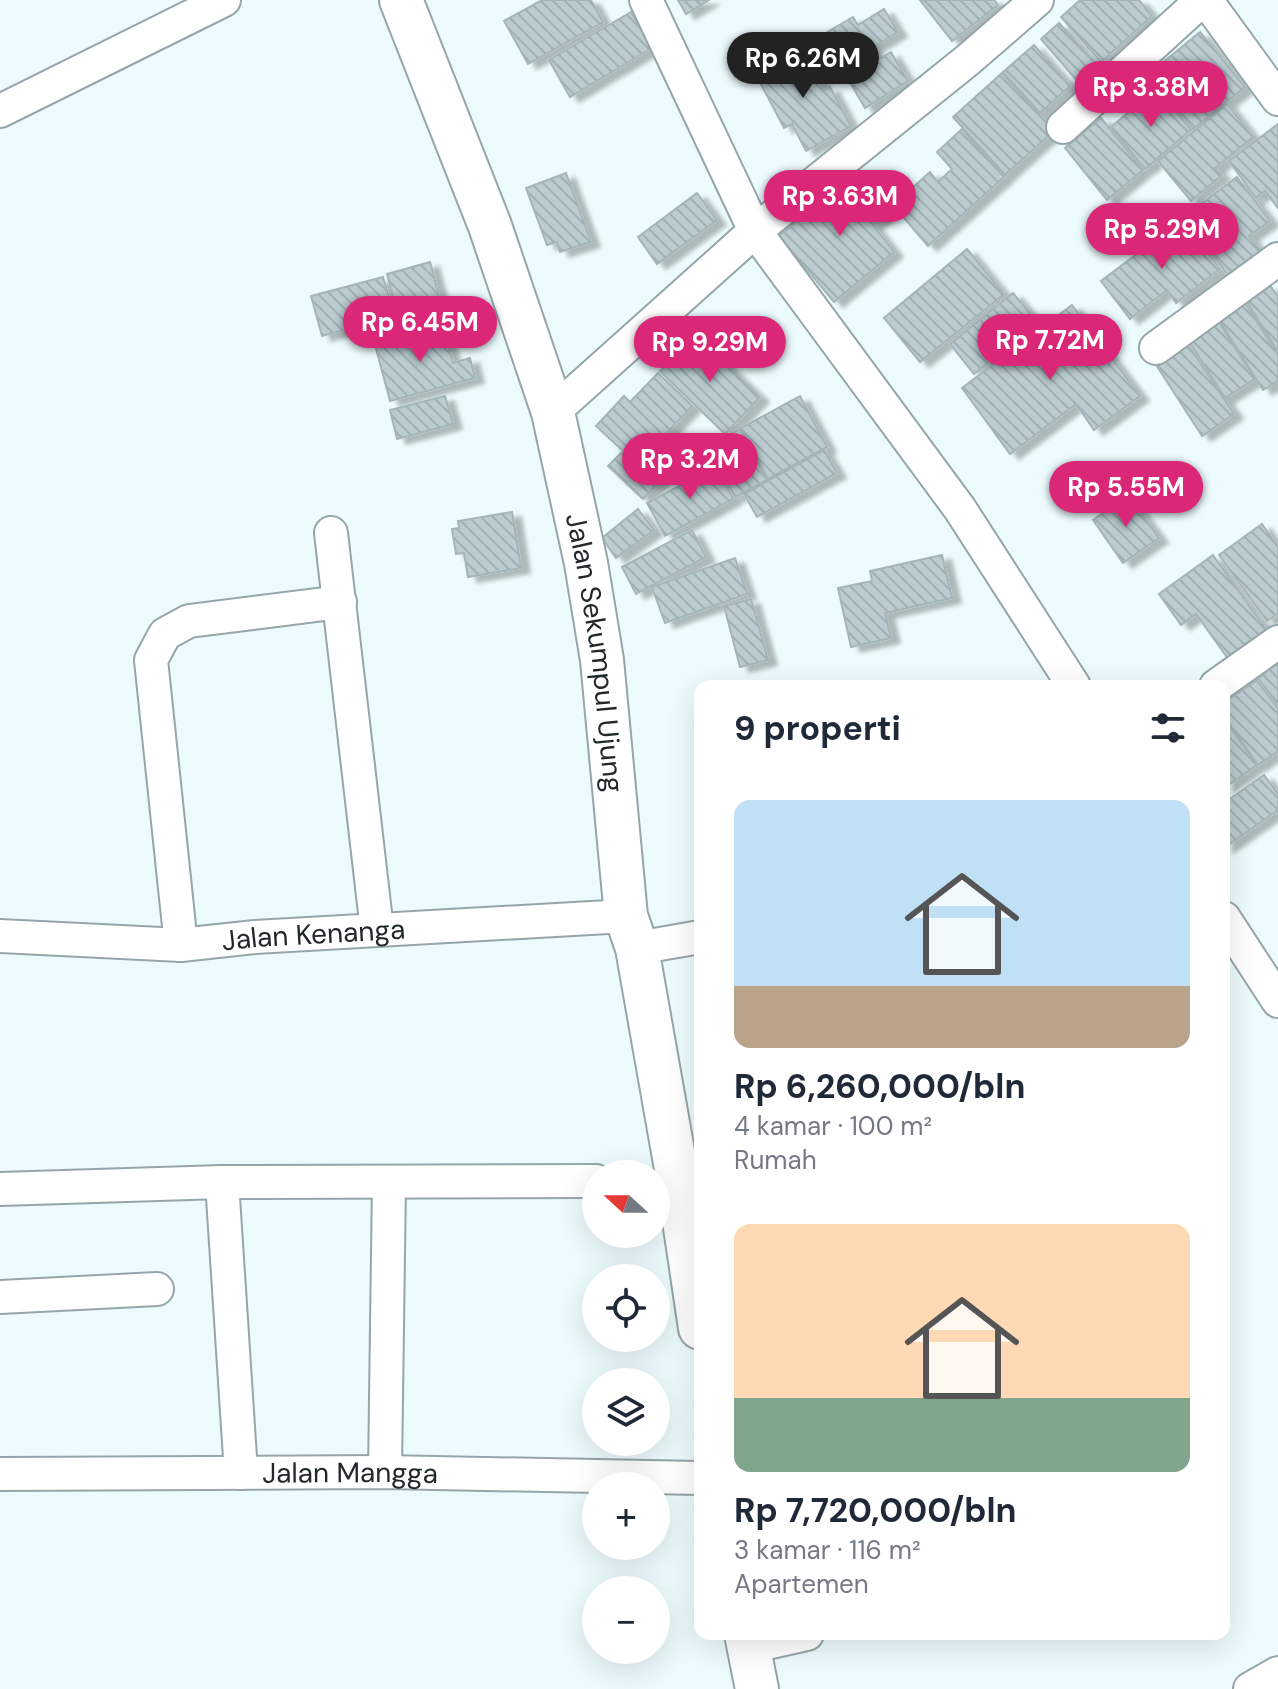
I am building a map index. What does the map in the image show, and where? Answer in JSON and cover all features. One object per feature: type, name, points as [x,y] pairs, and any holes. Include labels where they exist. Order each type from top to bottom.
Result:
[{"type":"main road","name":"Jalan Sekumpul Ujung","points":[[401,0],[490,226],[553,412],[586,563],[602,660],[631,932],[664,1160]]},
{"type":"main road","name":"Jalan Sekumpul Ujung","points":[[670,1193],[694,1301]]},
{"type":"main road","points":[[748,1640],[757,1689]]},
{"type":"street","points":[[0,111],[224,0]]},
{"type":"street","points":[[646,0],[755,231],[960,509],[1070,680]]},
{"type":"street","points":[[553,412],[755,231],[969,59],[1037,0]]},
{"type":"street","points":[[1063,127],[1204,0],[1278,99]]},
{"type":"street","points":[[1156,348],[1278,259]]},
{"type":"street","points":[[331,533],[377,930]]},
{"type":"street","points":[[181,945],[151,660],[165,634],[189,621],[340,602]]},
{"type":"street","points":[[1224,680],[1278,642]]},
{"type":"street","points":[[1230,927],[1277,997]]},
{"type":"street","name":"Jalan Kenanga","points":[[0,936],[181,945],[377,930],[631,932],[694,937]]},
{"type":"street","points":[[0,1189],[222,1182],[582,1181]]},
{"type":"street","points":[[222,1182],[241,1473]]},
{"type":"street","points":[[385,1472],[389,1182]]},
{"type":"street","points":[[0,1297],[157,1289]]},
{"type":"street","name":"Jalan Mangga","points":[[0,1474],[385,1472],[694,1478]]},
{"type":"street","points":[[1250,1689],[1278,1673]]},
{"type":"building","points":[[542,0],[591,0],[603,22],[528,64],[504,21]]},
{"type":"building","points":[[678,0],[709,0],[686,14]]},
{"type":"building","points":[[920,0],[994,0],[998,5],[952,41]]},
{"type":"building","points":[[1080,0],[1139,0],[1152,16],[1101,62],[1061,17]]},
{"type":"building","points":[[884,9],[898,32],[872,48],[879,59],[891,52],[908,81],[865,108],[822,35],[853,17],[858,25]]},
{"type":"building","points":[[631,12],[652,48],[570,97],[549,60]]},
{"type":"building","points":[[1059,23],[1097,65],[1078,82],[1041,39]]},
{"type":"building","points":[[1200,32],[1245,87],[1193,129],[1149,74]]},
{"type":"building","points":[[1034,45],[1070,86],[1040,113],[1003,72]]},
{"type":"building","points":[[802,48],[824,90],[830,87],[851,126],[806,151],[792,124],[784,128],[755,73]]},
{"type":"building","points":[[1002,73],[1054,131],[1005,175],[953,117]]},
{"type":"building","points":[[1157,89],[1191,130],[1145,169],[1111,127]]},
{"type":"building","points":[[1227,104],[1253,137],[1215,168],[1222,175],[1191,201],[1158,161]]},
{"type":"building","points":[[1101,118],[1143,170],[1107,200],[1065,148]]},
{"type":"building","points":[[1278,124],[1278,208],[1265,191],[1256,198],[1229,161]]},
{"type":"building","points":[[962,129],[1004,177],[928,246],[893,205],[930,172],[938,182],[952,169],[937,152]]},
{"type":"building","points":[[566,173],[591,242],[560,252],[557,242],[547,245],[526,188]]},
{"type":"building","points":[[855,173],[888,213],[873,225],[894,252],[834,302],[779,236]]},
{"type":"building","points":[[1237,177],[1270,221],[1249,236],[1263,255],[1231,279],[1185,216]]},
{"type":"building","points":[[697,193],[717,220],[657,264],[638,237]]},
{"type":"building","points":[[1183,219],[1220,269],[1176,303],[1167,290],[1130,319],[1101,281]]},
{"type":"building","points":[[967,249],[1004,294],[920,362],[884,318]]},
{"type":"building","points":[[430,262],[439,296],[396,308],[387,274]]},
{"type":"building","points":[[383,277],[394,316],[322,336],[311,296]]},
{"type":"building","points":[[1270,285],[1278,297],[1278,352],[1246,300]]},
{"type":"building","points":[[1013,293],[1037,322],[974,374],[950,344]]},
{"type":"building","points":[[1244,301],[1278,355],[1278,381],[1263,390],[1218,318]]},
{"type":"building","points":[[1072,305],[1140,396],[1094,430],[1076,404],[1010,454],[962,388]]},
{"type":"building","points":[[439,306],[444,323],[377,341],[372,324]]},
{"type":"building","points":[[1217,319],[1255,379],[1225,398],[1187,338]]},
{"type":"building","points":[[443,326],[453,363],[470,358],[475,378],[390,401],[375,345]]},
{"type":"building","points":[[696,335],[760,397],[725,434],[660,371]]},
{"type":"building","points":[[1184,339],[1234,414],[1202,436],[1153,360]]},
{"type":"building","points":[[658,373],[692,406],[664,436],[685,455],[643,499],[608,466],[623,451],[596,426],[624,396],[630,402]]},
{"type":"building","points":[[445,396],[453,424],[397,439],[390,410]]},
{"type":"building","points":[[800,396],[827,447],[768,479],[741,428]]},
{"type":"building","points":[[740,429],[767,480],[735,497],[708,446]]},
{"type":"building","points":[[824,450],[837,473],[757,517],[744,494]]},
{"type":"building","points":[[716,466],[733,499],[665,536],[647,503]]},
{"type":"building","points":[[1128,495],[1159,538],[1123,563],[1093,520]]},
{"type":"building","points":[[638,509],[654,530],[616,558],[602,538]]},
{"type":"building","points":[[512,512],[521,568],[468,577],[464,553],[456,554],[452,529],[459,528],[458,521]]},
{"type":"building","points":[[1262,524],[1278,547],[1278,613],[1267,621],[1219,555]]},
{"type":"building","points":[[692,530],[706,557],[636,594],[622,567]]},
{"type":"building","points":[[942,555],[952,598],[885,613],[891,638],[851,647],[838,588],[872,581],[870,571]]},
{"type":"building","points":[[1213,555],[1268,632],[1229,660],[1196,614],[1181,625],[1159,594]]},
{"type":"building","points":[[735,558],[747,594],[665,623],[652,587]]},
{"type":"building","points":[[751,599],[768,660],[740,667],[724,606]]},
{"type":"building","points":[[1278,663],[1278,705],[1258,678]]},
{"type":"building","points":[[1257,680],[1278,709],[1278,751],[1258,765],[1230,725],[1230,699]]},
{"type":"building","points":[[1230,727],[1257,765],[1230,784]]},
{"type":"building","points":[[1264,775],[1278,794],[1278,810],[1230,844],[1230,799]]}]
